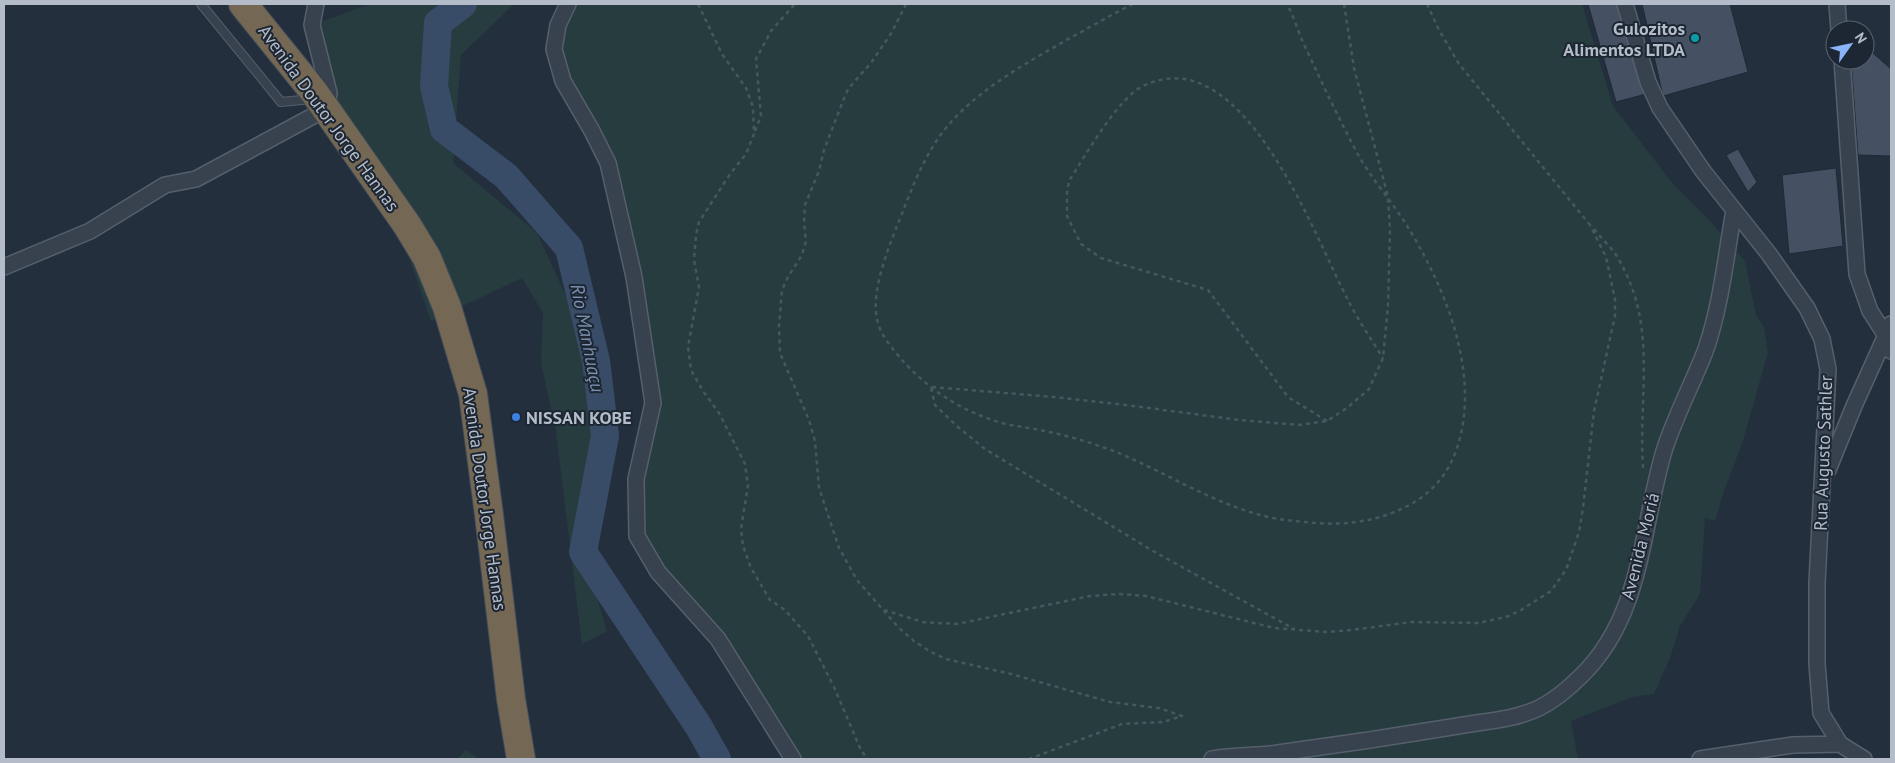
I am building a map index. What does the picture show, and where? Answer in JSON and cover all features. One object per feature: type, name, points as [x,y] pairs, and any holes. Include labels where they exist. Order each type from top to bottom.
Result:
[{"type":"highway","name":"Avenida Doutor Jorge Hannas","points":[[243,4],[322,104],[407,225],[427,258],[447,307],[473,394],[521,759]]},
{"type":"street","points":[[249,4],[270,36]]},
{"type":"street","points":[[4,267],[90,231],[165,185],[196,179],[322,104],[329,92],[312,25],[316,4]]},
{"type":"street","points":[[568,4],[558,25],[554,48],[564,81],[592,130],[608,163],[634,277],[653,403],[636,479],[637,536],[658,572],[718,639],[793,759]]},
{"type":"street","name":"Rua Augusto Sathler","points":[[1626,4],[1648,82],[1660,108],[1703,171],[1769,254],[1807,308],[1822,339],[1828,369],[1817,583],[1817,664],[1821,713],[1840,744]]},
{"type":"street","points":[[1837,4],[1838,20]]},
{"type":"street","points":[[1843,70],[1857,274],[1870,311],[1888,330],[1891,351]]},
{"type":"street","name":"Avenida Moriá","points":[[1212,759],[1276,754],[1392,738],[1507,718],[1528,712],[1554,700],[1590,667],[1608,643],[1630,598],[1640,563],[1657,476],[1673,425],[1705,349],[1714,319],[1734,210]]},
{"type":"street","points":[[1823,481],[1888,330]]},
{"type":"street","points":[[1700,759],[1793,745],[1840,744],[1864,759]]},
{"type":"lane","points":[[201,4],[281,102],[322,104]]},
{"type":"path","points":[[698,4],[703,18],[722,54],[746,88],[753,107],[754,134]]},
{"type":"path","points":[[795,4],[771,31],[756,59],[761,116],[746,154],[730,174],[699,222],[694,260],[698,287],[688,347],[691,370],[702,391],[719,413],[745,464],[748,486],[741,529],[743,546],[751,568],[770,600],[785,610],[808,636],[834,687],[860,748],[867,759]]},
{"type":"path","points":[[906,4],[887,40],[871,63],[848,90],[834,122],[819,171],[804,205],[806,241],[802,255],[782,290],[779,326],[780,354],[809,420],[815,442],[819,488],[839,548],[857,580],[898,627],[914,641],[946,659],[1011,674],[1110,702],[1159,708],[1182,716],[1163,722],[1122,724],[1029,759]]},
{"type":"path","points":[[1133,4],[1045,53],[975,100],[942,133],[918,171],[883,264],[876,303],[877,321],[888,343],[930,387],[954,403],[977,414],[998,422],[1050,432],[1100,446],[1208,495],[1271,518],[1319,524],[1359,522],[1392,514],[1421,499],[1436,487],[1447,471],[1457,449],[1462,428],[1464,404],[1462,356],[1443,295],[1408,227],[1357,154],[1300,36],[1287,4]]},
{"type":"path","points":[[930,387],[1126,405],[1299,425],[1327,421],[1347,408],[1369,389],[1383,358],[1388,306],[1390,239],[1388,197],[1354,68],[1344,4]]},
{"type":"path","points":[[1427,4],[1439,30],[1459,64],[1590,225],[1616,254],[1631,283],[1639,308],[1644,343],[1642,440],[1644,476]]},
{"type":"path","points":[[1327,421],[1288,397],[1208,290],[1101,258],[1081,244],[1067,216],[1067,193],[1070,181],[1127,97],[1142,86],[1164,78],[1191,80],[1215,91],[1241,111],[1290,182],[1348,300],[1383,358]]},
{"type":"path","points":[[883,609],[923,622],[957,624],[1090,596],[1120,594],[1146,596],[1274,628],[1328,632],[1432,621],[1479,622],[1509,616],[1521,610],[1550,591],[1560,581],[1566,570],[1579,532],[1589,470],[1594,411],[1615,316],[1615,299],[1606,257],[1590,225]]},
{"type":"path","points":[[930,387],[935,405],[985,449],[1153,551],[1297,630]]},
{"type":"green space","points":[[370,4],[514,4],[461,55],[453,163],[537,233],[596,361],[605,436],[583,552],[607,631],[582,644],[556,432],[541,363],[543,313],[522,278],[431,321],[406,249],[326,131],[312,25]]},
{"type":"green space","points":[[568,4],[1582,4],[1613,106],[1673,184],[1711,222],[1745,261],[1756,315],[1764,327],[1768,352],[1743,441],[1715,521],[1705,518],[1700,594],[1680,626],[1670,658],[1654,694],[1632,697],[1571,721],[1578,759],[793,759],[637,536],[636,479],[653,403],[608,163],[563,81],[558,25]]},
{"type":"green space","points":[[466,750],[479,759],[457,759]]},
{"type":"building","points":[[1588,4],[1620,4],[1646,94],[1616,102]]},
{"type":"building","name":"Gulozitos Alimentos LTDA","points":[[1642,4],[1730,4],[1748,72],[1663,96]]},
{"type":"building","points":[[1875,55],[1891,69],[1891,156],[1858,155],[1852,70],[1875,70]]},
{"type":"building","points":[[1738,149],[1757,182],[1748,192],[1726,155]]},
{"type":"building","points":[[1836,168],[1843,246],[1789,254],[1782,175]]},
{"type":"waterway","name":"Rio Manhuaçu","points":[[463,4],[438,23],[434,86],[444,129],[506,176],[569,248],[596,361],[605,436],[583,552],[699,727],[717,759]]},
{"type":"place","name":"Gulozitos Alimentos LTDA","points":[[1695,38]]},
{"type":"place","name":"NISSAN KOBE","points":[[516,417]]}]
